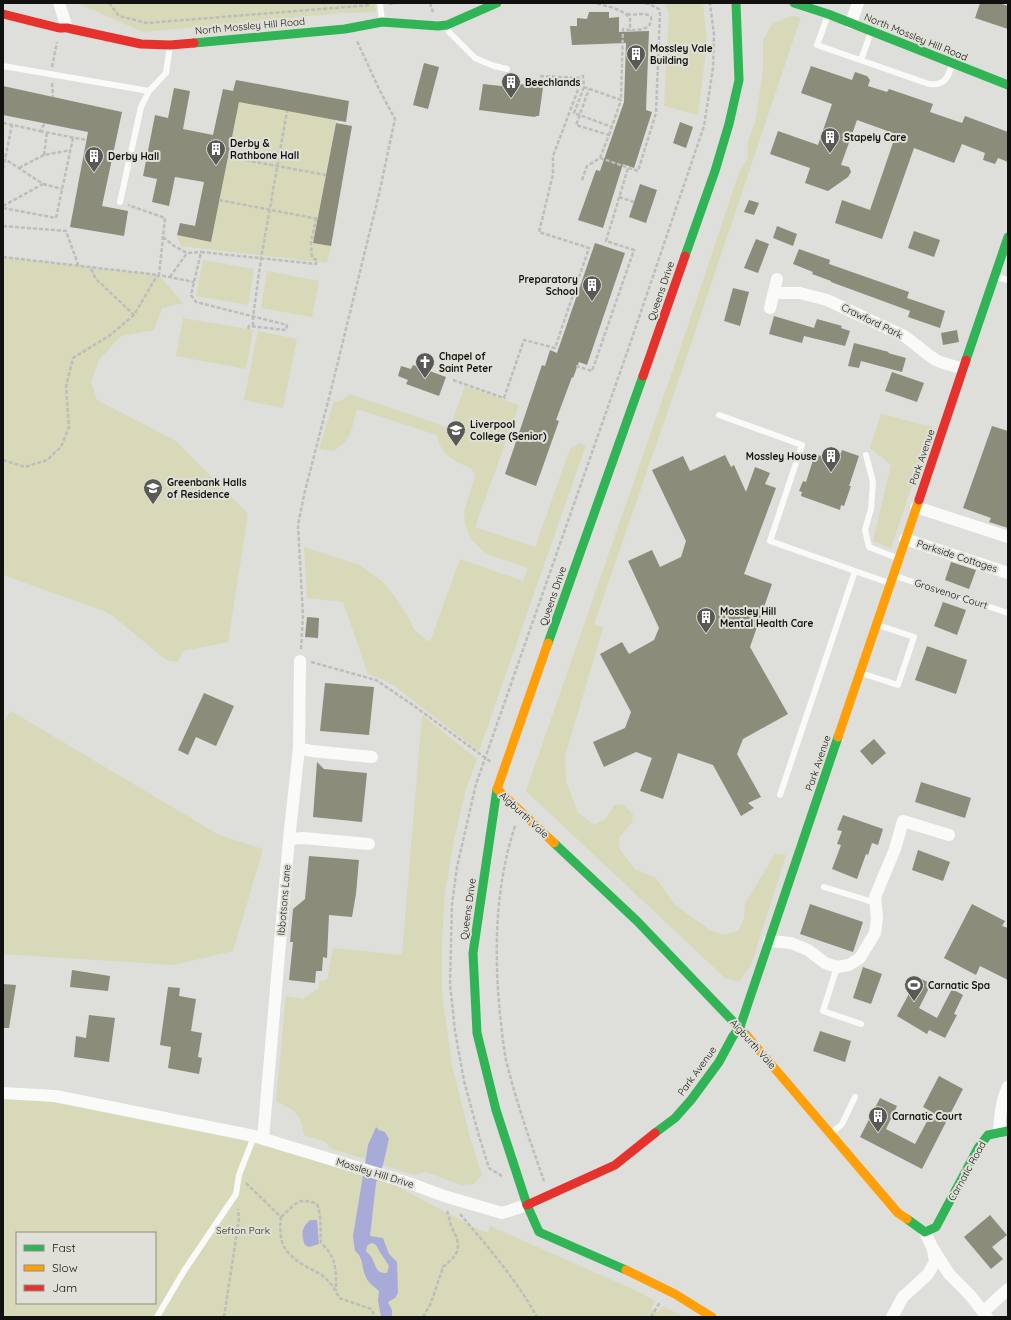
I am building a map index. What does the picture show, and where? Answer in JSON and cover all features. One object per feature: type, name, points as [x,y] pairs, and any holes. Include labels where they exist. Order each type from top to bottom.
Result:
[{"type":"street","points":[[59,3],[63,28]]},
{"type":"street","name":"North Mossley Hill Road","points":[[3,14],[142,44],[170,45],[345,29],[382,22],[438,26],[447,25],[497,3]]},
{"type":"street","name":"Queens Drive","points":[[527,1205],[496,1110],[478,1033],[473,953],[497,789],[712,179],[729,124],[739,80],[736,3]]},
{"type":"street","name":"North Mossley Hill Road","points":[[794,3],[828,14],[1008,85]]},
{"type":"street","points":[[851,23],[858,3]]},
{"type":"street","name":"Park Avenue","points":[[527,1205],[616,1165],[675,1118],[691,1100],[719,1062],[733,1036],[740,1027],[1008,237]]},
{"type":"street","points":[[770,308],[777,279]]},
{"type":"street","name":"Crawford Park","points":[[774,293],[800,293],[827,300],[904,336],[938,361],[963,369]]},
{"type":"street","points":[[916,507],[1008,537]]},
{"type":"street","name":"Parkside Cottages","points":[[905,539],[1008,573]]},
{"type":"street","name":"Ibbotsons Lane","points":[[258,1138],[299,748],[300,661]]},
{"type":"street","points":[[299,748],[312,751],[372,757]]},
{"type":"street","name":"Aigburth Vale","points":[[497,789],[637,921],[740,1027],[898,1213],[925,1232],[932,1247],[949,1274],[970,1295],[985,1314]]},
{"type":"street","points":[[769,941],[791,943],[808,950],[825,963],[837,968],[849,965],[860,958],[875,933],[877,918],[875,897],[895,849],[903,821],[949,835]]},
{"type":"street","points":[[289,839],[303,838],[369,844]]},
{"type":"street","name":"Carnatic Road","points":[[925,1232],[936,1227],[978,1148],[988,1135],[1003,1131],[1000,1112],[1008,1087]]},
{"type":"street","name":"Mossley Hill Drive","points":[[3,1093],[55,1096],[258,1138],[412,1184],[444,1196],[502,1213],[527,1205]]},
{"type":"street","points":[[527,1205],[539,1232],[600,1258],[675,1294],[712,1317]]},
{"type":"street","points":[[892,1317],[902,1298],[928,1274],[936,1262],[932,1247]]},
{"type":"street","points":[[985,1314],[1008,1290]]},
{"type":"lane","points":[[378,4],[382,22]]},
{"type":"lane","points":[[828,14],[817,45],[929,84],[937,85],[944,81],[953,64]]},
{"type":"lane","points":[[447,25],[449,32],[475,58],[494,66],[507,69]]},
{"type":"lane","points":[[861,60],[871,31]]},
{"type":"lane","points":[[120,202],[141,107],[149,92],[166,73],[170,45]]},
{"type":"lane","points":[[3,66],[149,92]]},
{"type":"lane","points":[[995,276],[1008,280]]},
{"type":"lane","name":"Grosvenor Court","points":[[719,415],[802,445],[770,541],[856,571],[892,579],[1008,613]]},
{"type":"lane","points":[[866,455],[873,482],[871,509],[865,530],[869,547],[899,559]]},
{"type":"lane","points":[[780,795],[856,571]]},
{"type":"lane","points":[[860,672],[898,684],[914,637],[876,624]]},
{"type":"lane","points":[[824,887],[876,903]]},
{"type":"lane","points":[[837,968],[823,1011],[861,1024]]},
{"type":"lane","points":[[831,1133],[842,1124],[855,1097]]},
{"type":"lane","points":[[157,1317],[184,1271],[236,1194],[239,1175],[258,1138]]},
{"type":"path","points":[[109,3],[119,16],[147,23],[378,4]]},
{"type":"path","points":[[582,180],[587,166],[600,158],[621,100],[623,29],[630,31],[642,30],[651,23],[652,17],[649,14],[642,13],[631,15],[626,14],[594,3]]},
{"type":"path","points":[[600,158],[638,171],[656,113],[660,15],[658,9],[649,4],[641,3]]},
{"type":"path","points":[[626,14],[630,19],[630,31]]},
{"type":"path","points":[[53,97],[50,74],[63,28]]},
{"type":"path","points":[[345,29],[353,32],[379,89],[395,119],[379,194],[304,495],[298,526],[303,616],[300,661],[315,663],[376,680],[503,771]]},
{"type":"path","points":[[540,76],[579,78],[583,76],[584,87],[574,113],[612,126]]},
{"type":"path","points":[[453,380],[504,398],[524,340],[555,348],[589,248],[539,232],[553,174],[553,156],[579,87],[579,78]]},
{"type":"path","points":[[584,87],[621,100]]},
{"type":"path","points":[[590,89],[576,125],[609,136]]},
{"type":"path","points":[[253,326],[261,259],[287,111]]},
{"type":"path","points":[[3,123],[86,140]]},
{"type":"path","points":[[40,131],[45,124]]},
{"type":"path","points":[[3,169],[12,125]]},
{"type":"path","points":[[44,155],[47,132]]},
{"type":"path","points":[[3,207],[56,218],[73,138]]},
{"type":"path","points":[[19,168],[44,155],[70,150]]},
{"type":"path","points":[[228,157],[326,175]]},
{"type":"path","points":[[5,159],[43,184],[62,189]]},
{"type":"path","points":[[576,366],[592,371],[634,250],[606,241],[628,168]]},
{"type":"path","points":[[3,207],[43,184]]},
{"type":"path","points":[[620,197],[634,202]]},
{"type":"path","points":[[163,237],[174,246],[187,253],[200,252],[316,264],[317,260],[312,258],[311,242],[317,219],[219,200]]},
{"type":"path","points":[[3,460],[25,467],[47,460],[61,447],[69,427],[66,387],[73,358],[109,336],[134,316],[155,279],[159,275],[165,218],[120,202]]},
{"type":"path","points":[[3,226],[66,231],[79,267]]},
{"type":"path","points":[[200,252],[191,295],[196,302],[287,325],[286,330],[253,326],[249,326],[248,329]]},
{"type":"path","points":[[170,277],[187,253]]},
{"type":"path","points":[[3,257],[79,267],[159,275],[194,282]]},
{"type":"path","points":[[90,268],[96,279],[134,316]]},
{"type":"path","points":[[262,332],[263,327]]},
{"type":"path","points":[[520,810],[509,843],[502,875],[497,916],[497,987],[506,1058],[524,1124],[549,1194]]},
{"type":"path","points":[[239,1175],[281,1216]]},
{"type":"path","points":[[224,1317],[239,1219],[236,1194]]},
{"type":"path","points":[[424,1317],[431,1303],[443,1267],[453,1258],[457,1252],[458,1246],[457,1238],[451,1226],[444,1196]]},
{"type":"path","points":[[336,1291],[334,1260],[329,1250],[321,1243],[321,1212],[317,1204],[301,1200],[281,1216],[281,1242],[287,1254],[323,1276],[336,1291],[339,1298],[371,1309],[375,1317]]},
{"type":"path","points":[[459,1213],[489,1248],[524,1293],[537,1317]]},
{"type":"green space","points":[[77,3],[375,3],[376,12],[341,13],[143,32]]},
{"type":"green space","points":[[663,3],[703,4],[707,41],[698,115],[664,106],[669,13]]},
{"type":"green space","points":[[791,16],[801,17],[690,347],[594,624],[603,628],[565,756],[566,782],[578,812],[594,825],[606,819],[614,805],[622,804],[633,814],[632,822],[619,838],[620,850],[635,869],[656,878],[675,905],[710,930],[723,935],[738,931],[744,919],[745,904],[775,854],[786,855],[751,965],[739,982],[725,978],[526,791],[679,352],[739,173],[748,157],[747,144],[755,123],[763,71],[763,40],[772,24]]},
{"type":"green space","points":[[239,102],[336,120],[313,242],[331,246],[327,263],[181,246],[177,235],[211,242]]},
{"type":"green space","points":[[3,257],[159,275],[183,303],[162,308],[154,330],[121,336],[99,360],[91,382],[97,400],[176,441],[248,514],[228,642],[183,651],[178,662],[166,660],[113,616],[104,611],[3,575]]},
{"type":"green space","points":[[203,260],[254,269],[248,305],[196,296]]},
{"type":"green space","points":[[267,271],[319,281],[312,317],[261,308]]},
{"type":"green space","points":[[183,318],[253,330],[246,369],[176,356]]},
{"type":"green space","points":[[258,331],[297,339],[283,408],[244,400]]},
{"type":"green space","points":[[465,386],[519,405],[475,527],[535,547],[570,449],[580,443],[586,445],[479,751],[393,685],[368,674],[343,602],[307,598],[304,547],[360,565],[382,581],[393,594],[410,620],[414,630],[430,642],[460,559],[523,581],[528,568],[486,554],[471,539],[465,525],[464,512],[475,476],[472,469],[454,460],[442,449],[437,435],[357,409],[348,438],[340,447],[333,451],[319,449],[334,401],[343,400],[349,394],[450,428]]},
{"type":"green space","points":[[881,414],[932,427],[891,548],[873,541],[891,465],[870,448]]},
{"type":"green space","points":[[11,711],[219,835],[263,849],[233,951],[174,965],[3,954],[3,722]]},
{"type":"green space","points":[[422,715],[477,759],[466,789],[453,844],[445,894],[442,943],[442,992],[452,1065],[470,1137],[482,1175],[474,1184],[461,1185],[426,1172],[414,1175],[383,1165],[389,1139],[385,1132],[379,1130],[374,1131],[368,1145],[365,1159],[330,1148],[326,1142],[304,1135],[301,1122],[296,1113],[288,1107],[276,1102],[286,996],[303,999],[319,988],[319,981],[327,980],[333,948],[402,955]]},
{"type":"green space","name":"Sefton Park","points":[[3,1096],[37,1097],[237,1138],[395,1185],[473,1227],[488,1233],[490,1226],[639,1292],[655,1301],[651,1309],[657,1313],[663,1306],[684,1317],[3,1317]]},
{"type":"water","points":[[376,1127],[385,1132],[389,1139],[383,1165],[376,1183],[370,1236],[383,1238],[389,1254],[397,1262],[398,1293],[395,1298],[388,1302],[392,1310],[392,1317],[381,1317],[378,1300],[379,1291],[370,1283],[364,1274],[360,1256],[355,1251],[353,1236],[368,1145]],"holes":[[[371,1243],[375,1244],[389,1266],[387,1273],[378,1271],[372,1257],[366,1251],[367,1246]]]},
{"type":"water","points":[[310,1220],[317,1220],[319,1244],[309,1247],[305,1245],[302,1235],[303,1229]]},
{"type":"building","points":[[980,3],[999,3],[1008,6],[1008,29],[975,18]]},
{"type":"building","points":[[589,12],[609,12],[609,18],[619,17],[619,32],[649,31],[646,110],[652,112],[634,168],[623,164],[603,228],[578,220],[596,170],[600,171],[624,102],[626,43],[572,45],[570,26],[577,26],[577,18],[587,19]]},
{"type":"building","points":[[424,63],[439,67],[428,109],[413,105]]},
{"type":"building","name":"Stapely Care","points":[[811,66],[852,80],[855,72],[867,76],[870,80],[868,86],[887,92],[889,89],[933,104],[930,112],[962,123],[965,116],[1008,132],[1008,162],[998,158],[995,164],[983,160],[985,153],[962,144],[954,163],[914,148],[882,239],[835,223],[842,200],[870,210],[896,134],[857,120],[841,165],[849,167],[851,172],[848,177],[828,191],[805,183],[810,168],[770,154],[778,131],[818,145],[832,104],[801,93]]},
{"type":"building","points":[[236,80],[349,101],[346,122],[239,102],[211,242],[177,235],[180,223],[195,226],[204,182],[175,177],[169,206],[152,202],[157,179],[143,176],[155,115],[168,118],[174,88],[190,91],[183,129],[213,135],[223,89],[233,91]]},
{"type":"building","name":"Beechlands","points":[[483,84],[519,88],[519,84],[543,87],[539,116],[535,117],[479,110]]},
{"type":"building","name":"Derby Hall","points":[[3,86],[122,112],[102,206],[128,211],[124,236],[70,227],[88,132],[3,115]]},
{"type":"building","points":[[680,122],[693,127],[686,148],[673,143]]},
{"type":"building","points":[[336,123],[352,126],[331,246],[313,243]]},
{"type":"building","points":[[640,184],[657,190],[646,223],[629,217]]},
{"type":"building","points":[[749,200],[759,203],[754,215],[744,212]]},
{"type":"building","points":[[777,226],[797,234],[793,246],[773,238]]},
{"type":"building","points":[[914,231],[940,240],[934,257],[908,248]]},
{"type":"building","points":[[756,239],[769,244],[758,273],[744,268]]},
{"type":"building","name":"Preparatory School","points":[[595,243],[625,253],[587,365],[579,362],[573,378],[572,377],[556,420],[559,421],[536,486],[505,474],[542,365],[545,366],[550,350],[557,353]]},
{"type":"building","points":[[799,249],[830,260],[829,264],[909,292],[907,298],[945,311],[940,328],[908,317],[910,311],[831,282],[812,274],[813,272],[793,264]]},
{"type":"building","points":[[733,288],[749,292],[740,326],[724,321]]},
{"type":"building","points":[[774,316],[814,328],[817,319],[842,326],[841,328],[850,331],[845,346],[804,336],[802,343],[769,334]]},
{"type":"building","points":[[957,330],[959,342],[943,345],[941,333]]},
{"type":"building","points":[[854,343],[906,358],[902,372],[861,361],[859,368],[848,366]]},
{"type":"building","name":"Chapel of Saint Peter","points":[[413,365],[446,377],[439,396],[406,384],[408,380],[398,376],[401,366],[411,369]]},
{"type":"building","points":[[892,372],[924,383],[917,402],[885,391]]},
{"type":"building","points":[[992,426],[1008,431],[1008,528],[989,522],[991,518],[963,508]]},
{"type":"building","name":"Mossley House","points":[[827,448],[841,453],[842,450],[859,456],[844,506],[841,505],[840,510],[801,496],[802,492],[799,491],[803,481],[806,482],[815,454],[824,457]]},
{"type":"building","name":"Mossley Hill Mental Health Care","points":[[725,455],[731,467],[734,465],[746,492],[755,467],[770,473],[765,484],[776,488],[744,574],[772,584],[750,647],[788,714],[743,739],[737,754],[761,797],[748,803],[754,808],[741,816],[713,765],[678,753],[663,799],[640,791],[652,758],[636,752],[604,767],[593,742],[625,728],[631,712],[600,654],[622,642],[629,654],[654,640],[659,628],[628,561],[652,550],[660,567],[681,557],[686,541],[652,470],[683,456],[690,471]]},
{"type":"building","points":[[951,562],[976,570],[969,589],[945,580]]},
{"type":"building","points":[[943,602],[966,610],[957,635],[934,626]]},
{"type":"building","points":[[307,617],[319,618],[318,638],[305,637]]},
{"type":"building","points":[[927,646],[967,660],[956,694],[915,680]]},
{"type":"building","points":[[325,683],[374,687],[369,735],[320,731]]},
{"type":"building","points":[[204,693],[234,706],[216,746],[196,737],[188,755],[178,750]]},
{"type":"building","points":[[874,739],[886,753],[872,765],[860,751]]},
{"type":"building","points":[[317,762],[324,769],[367,773],[362,822],[313,817]]},
{"type":"building","points":[[921,782],[971,798],[965,818],[915,802]]},
{"type":"building","points":[[843,815],[883,829],[878,845],[872,843],[868,855],[866,854],[857,879],[832,869],[841,845],[837,844],[842,831],[837,830]]},
{"type":"building","points":[[918,850],[950,862],[943,881],[912,870]]},
{"type":"building","points":[[309,856],[359,860],[352,917],[329,915],[327,958],[323,957],[322,971],[316,971],[315,983],[289,980],[293,942],[290,942],[293,909],[305,899]]},
{"type":"building","points":[[810,904],[863,922],[853,952],[800,934]]},
{"type":"building","points":[[972,904],[1005,921],[1002,926],[1008,928],[1008,980],[980,966],[976,975],[944,958]]},
{"type":"building","points":[[863,967],[882,974],[871,1004],[853,998]]},
{"type":"building","points":[[72,970],[110,976],[108,991],[70,987]]},
{"type":"building","name":"Carnatic Spa","points":[[918,977],[931,984],[919,1008],[937,1018],[952,989],[963,995],[954,1014],[957,1015],[945,1038],[929,1030],[927,1034],[897,1016]]},
{"type":"building","points":[[3,984],[16,985],[9,1028],[3,1028]]},
{"type":"building","points":[[168,987],[180,988],[179,996],[196,999],[191,1031],[202,1033],[198,1057],[202,1058],[199,1074],[168,1068],[171,1047],[160,1045]]},
{"type":"building","points":[[89,1015],[115,1018],[109,1062],[74,1057],[76,1036],[86,1038]]},
{"type":"building","points":[[820,1031],[851,1041],[845,1062],[813,1051]]},
{"type":"building","name":"Carnatic Court","points":[[939,1076],[963,1089],[922,1169],[860,1137],[880,1098],[897,1106],[886,1129],[915,1144],[932,1112],[923,1107]]},
{"type":"building","points":[[990,1215],[1007,1235],[992,1247],[1003,1259],[991,1269],[964,1237]]},
{"type":"traffic: fast","points":[[194,43],[345,29],[382,22],[438,26],[447,25],[497,3]]},
{"type":"traffic: fast","points":[[685,256],[715,171],[729,124],[739,80],[736,3]]},
{"type":"traffic: fast","points":[[794,3],[828,14],[1008,85]]},
{"type":"traffic: fast","points":[[966,360],[1008,237]]},
{"type":"traffic: fast","points":[[548,643],[643,376]]},
{"type":"traffic: fast","points":[[655,1133],[675,1118],[691,1100],[719,1062],[733,1036],[740,1027],[838,737]]},
{"type":"traffic: fast","points":[[497,789],[473,953],[477,1033],[496,1110],[527,1205],[539,1232],[626,1270]]},
{"type":"traffic: fast","points":[[554,843],[637,921],[747,1036]]},
{"type":"traffic: fast","points":[[907,1219],[925,1232],[936,1227],[978,1148],[988,1135],[1008,1131]]},
{"type":"traffic: slow","points":[[838,737],[919,500]]},
{"type":"traffic: slow","points":[[548,643],[497,789],[554,843]]},
{"type":"traffic: slow","points":[[747,1036],[898,1213],[907,1219]]},
{"type":"traffic: slow","points":[[626,1270],[675,1294],[712,1317]]},
{"type":"traffic: jam","points":[[3,14],[59,28],[67,28],[141,44],[170,45],[194,43]]},
{"type":"traffic: jam","points":[[643,376],[685,256]]},
{"type":"traffic: jam","points":[[919,500],[966,360]]},
{"type":"traffic: jam","points":[[527,1205],[615,1165],[655,1133]]},
{"type":"place","name":"Mossley Vale Building","points":[[636,71]]},
{"type":"place","name":"Beechlands","points":[[511,99]]},
{"type":"place","name":"Stapely Care","points":[[830,154]]},
{"type":"place","name":"Derby & Rathbone Hall","points":[[216,166]]},
{"type":"place","name":"Derby Hall","points":[[94,173]]},
{"type":"place","name":"Preparatory School","points":[[592,302]]},
{"type":"place","name":"Chapel of Saint Peter","points":[[425,379]]},
{"type":"place","name":"Liverpool College (Senior)","points":[[456,447]]},
{"type":"place","name":"Mossley House","points":[[831,473]]},
{"type":"place","name":"Greenbank Halls of Residence","points":[[153,505]]},
{"type":"place","name":"Mossley Hill Mental Health Care","points":[[706,634]]},
{"type":"place","name":"Carnatic Spa","points":[[914,1002]]},
{"type":"place","name":"Carnatic Court","points":[[878,1133]]}]
